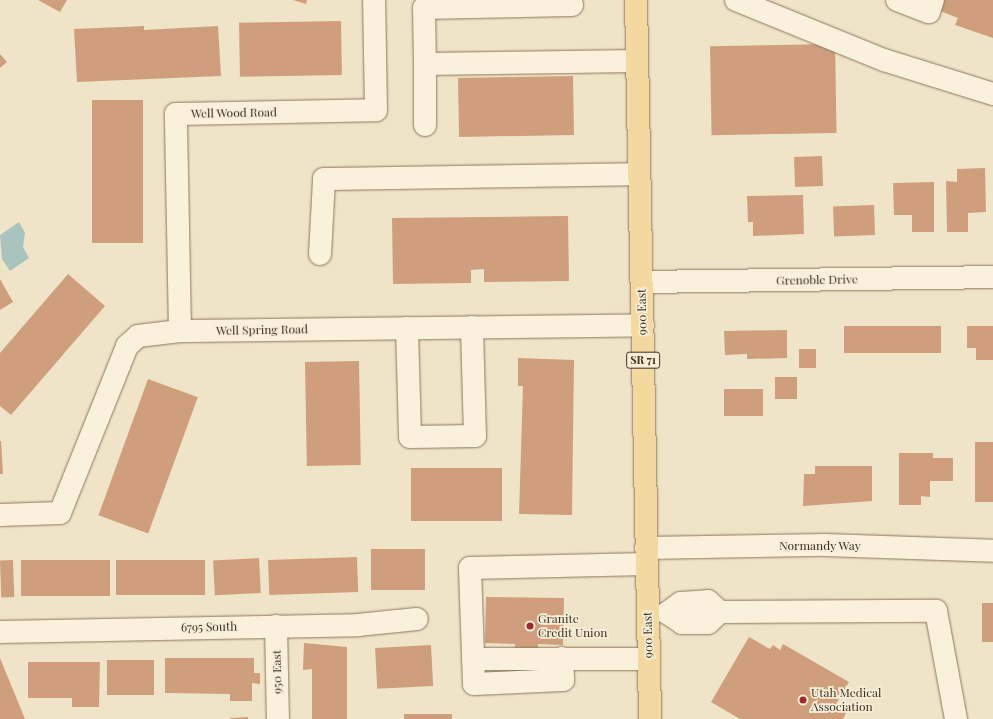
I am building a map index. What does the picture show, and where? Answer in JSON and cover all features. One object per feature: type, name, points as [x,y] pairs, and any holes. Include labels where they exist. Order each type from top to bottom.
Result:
[{"type":"main road","name":"900 East","points":[[636,0],[647,556],[657,614],[649,659],[650,719]]},
{"type":"street","name":"Well Wood Road","points":[[180,331],[176,114],[376,110],[374,0]]},
{"type":"street","points":[[736,0],[884,60],[993,94]]},
{"type":"street","points":[[897,0],[931,6]]},
{"type":"street","points":[[425,125],[424,8],[572,5]]},
{"type":"street","points":[[425,64],[637,61]]},
{"type":"street","points":[[320,254],[324,179],[639,174]]},
{"type":"street","name":"Grenoble Drive","points":[[642,282],[993,278]]},
{"type":"street","name":"Well Spring Road","points":[[0,515],[60,513],[127,346],[138,336],[180,331],[642,325]]},
{"type":"street","points":[[407,328],[410,437],[475,436],[472,327]]},
{"type":"street","name":"Normandy Way","points":[[649,659],[562,658],[563,680],[474,684],[470,568],[825,546],[993,551]]},
{"type":"street","points":[[657,614],[681,603],[696,602],[708,602],[720,612],[936,611],[956,719]]},
{"type":"street","name":"6795 South","points":[[0,632],[358,625],[417,619]]},
{"type":"street","name":"950 East","points":[[276,626],[278,719]]},
{"type":"water","points":[[19,222],[25,233],[23,247],[29,258],[10,271],[2,259],[0,235]]},
{"type":"building","points":[[38,0],[67,0],[60,12]]},
{"type":"building","points":[[293,0],[307,0],[306,4]]},
{"type":"building","points":[[944,0],[993,0],[993,38],[955,25],[958,18],[940,11]]},
{"type":"building","points":[[341,21],[342,75],[240,77],[239,23]]},
{"type":"building","points":[[144,26],[144,30],[218,26],[221,76],[77,82],[74,29]]},
{"type":"building","points":[[835,44],[837,133],[712,135],[710,46]]},
{"type":"building","points":[[0,54],[7,62],[0,68]]},
{"type":"building","points":[[573,76],[574,135],[459,137],[458,78]]},
{"type":"building","points":[[92,100],[143,100],[143,243],[92,243]]},
{"type":"building","points":[[822,156],[823,186],[795,187],[794,157]]},
{"type":"building","points":[[985,168],[986,212],[968,213],[968,232],[947,232],[946,181],[957,182],[957,169]]},
{"type":"building","points":[[934,182],[934,232],[912,232],[912,215],[894,215],[893,183]]},
{"type":"building","points":[[803,195],[804,234],[753,236],[753,222],[748,222],[747,196]]},
{"type":"building","points":[[874,205],[875,235],[834,236],[833,206]]},
{"type":"building","points":[[568,216],[569,281],[484,282],[484,269],[471,270],[471,283],[393,284],[392,218]]},
{"type":"building","points":[[68,274],[105,306],[11,415],[0,406],[0,353]]},
{"type":"building","points":[[0,279],[13,302],[0,310]]},
{"type":"building","points":[[844,326],[941,326],[941,353],[844,353]]},
{"type":"building","points":[[967,326],[993,326],[993,360],[976,360],[976,348],[967,348]]},
{"type":"building","points":[[787,330],[787,358],[747,359],[747,354],[725,355],[724,331]]},
{"type":"building","points":[[799,349],[816,349],[816,368],[799,368]]},
{"type":"building","points":[[518,358],[574,360],[572,515],[519,514],[523,386],[518,386]]},
{"type":"building","points":[[359,361],[361,465],[307,466],[305,362]]},
{"type":"building","points":[[775,377],[797,377],[797,399],[775,399]]},
{"type":"building","points":[[148,379],[198,397],[148,533],[98,515]]},
{"type":"building","points":[[724,389],[763,389],[763,416],[724,416]]},
{"type":"building","points":[[1,441],[3,474],[0,474]]},
{"type":"building","points":[[975,442],[993,442],[993,502],[975,502]]},
{"type":"building","points":[[899,453],[933,453],[933,458],[953,458],[953,481],[930,481],[930,497],[921,496],[921,505],[899,505]]},
{"type":"building","points":[[815,466],[872,466],[872,501],[803,506],[804,474],[815,474]]},
{"type":"building","points":[[411,468],[502,468],[502,521],[411,521]]},
{"type":"building","points":[[371,549],[425,549],[425,590],[371,590]]},
{"type":"building","points":[[357,557],[358,592],[269,595],[268,560]]},
{"type":"building","points":[[259,558],[261,593],[215,595],[213,560]]},
{"type":"building","points":[[0,560],[13,560],[14,597],[1,597]]},
{"type":"building","points":[[21,560],[110,560],[110,596],[21,596]]},
{"type":"building","points":[[116,560],[205,560],[205,595],[116,595]]},
{"type":"building","points":[[486,597],[564,598],[563,645],[538,644],[538,670],[515,670],[515,644],[485,643]]},
{"type":"building","points":[[982,603],[993,603],[993,642],[982,642]]},
{"type":"building","points":[[749,637],[770,649],[773,645],[780,650],[783,644],[849,682],[836,704],[847,711],[843,719],[740,719],[711,702]]},
{"type":"building","points":[[304,643],[347,647],[347,719],[312,719],[312,669],[303,670]]},
{"type":"building","points":[[431,645],[433,686],[377,689],[375,648]]},
{"type":"building","points":[[0,658],[25,719],[0,719]]},
{"type":"building","points":[[165,658],[254,658],[254,673],[260,673],[260,684],[252,683],[252,701],[230,701],[230,694],[165,693]]},
{"type":"building","points":[[107,660],[154,660],[154,695],[107,695]]},
{"type":"building","points":[[28,662],[100,662],[99,707],[72,707],[72,698],[28,698]]},
{"type":"building","points":[[404,714],[452,714],[452,719],[404,719]]},
{"type":"building","points":[[248,717],[248,719],[230,719],[230,718]]},
{"type":"place","name":"Granite Credit Union","points":[[530,626]]},
{"type":"place","name":"Utah Medical Association","points":[[803,700]]}]
